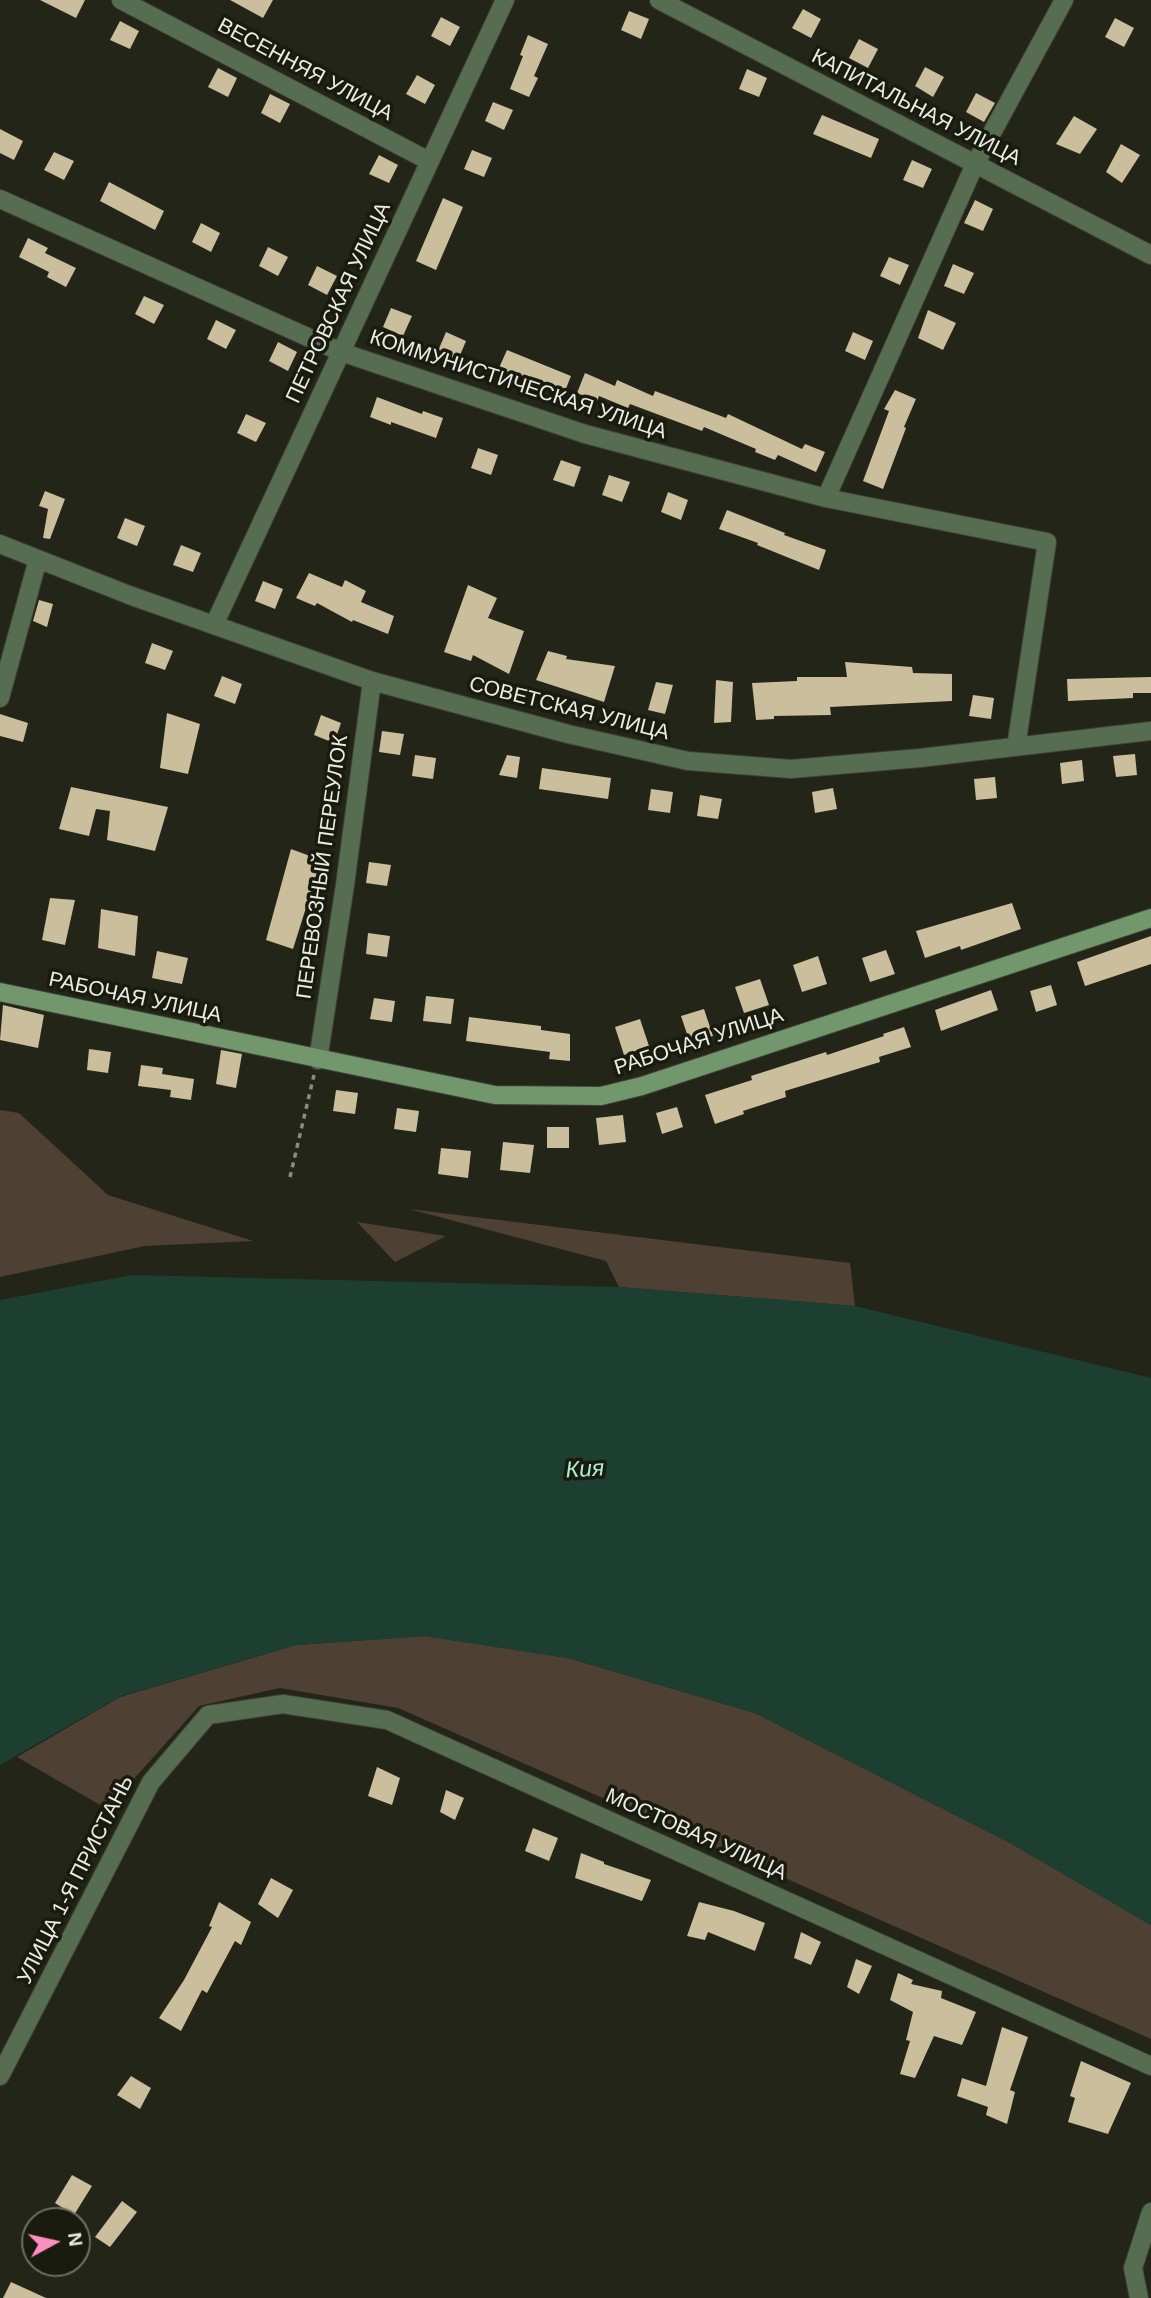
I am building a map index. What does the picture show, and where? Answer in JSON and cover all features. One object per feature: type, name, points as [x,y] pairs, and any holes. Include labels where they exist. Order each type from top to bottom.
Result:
[{"type":"main road","name":"РАБОЧАЯ УЛИЦА","points":[[0,992],[495,1095],[601,1096],[642,1086],[1151,918]]},
{"type":"street","name":"ВЕСЕННЯЯ УЛИЦА","points":[[121,0],[429,161]]},
{"type":"street","name":"ПЕТРОВСКАЯ УЛИЦА","points":[[214,625],[505,0]]},
{"type":"street","name":"КАПИТАЛЬНАЯ УЛИЦА","points":[[659,0],[1151,255]]},
{"type":"street","points":[[826,498],[975,164],[1064,0]]},
{"type":"street","name":"КОММУНИСТИЧЕСКАЯ УЛИЦА","points":[[0,199],[341,352],[585,434],[826,498],[1046,542],[1016,747]]},
{"type":"street","name":"СОВЕТСКАЯ УЛИЦА","points":[[0,544],[372,681],[568,734],[688,761],[791,769],[1151,731]]},
{"type":"street","points":[[0,698],[38,559]]},
{"type":"street","name":"ПЕРЕВОЗНЫЙ ПЕРЕУЛОК","points":[[318,1060],[372,681]]},
{"type":"street","name":"МОСТОВАЯ УЛИЦА","points":[[208,1715],[283,1704],[387,1720],[1151,2066]]},
{"type":"street","name":"УЛИЦА 1-Я ПРИСТАНЬ","points":[[0,2076],[151,1782],[208,1715]]},
{"type":"street","points":[[1139,2298],[1133,2268],[1151,2212]]},
{"type":"path","points":[[290,1177],[318,1060]]},
{"type":"shaded area","points":[[0,1110],[19,1113],[108,1195],[253,1241],[145,1246],[0,1277]]},
{"type":"shaded area","points":[[409,1209],[850,1263],[855,1306],[619,1287],[606,1261]]},
{"type":"shaded area","points":[[357,1222],[446,1236],[395,1262]]},
{"type":"shaded area","points":[[425,1636],[568,1658],[755,1713],[1012,1844],[1151,1925],[1151,2039],[398,1708],[280,1688],[199,1706],[107,1809],[17,1757],[120,1697],[296,1645]]},
{"type":"water","name":"Кия","points":[[132,1275],[619,1287],[855,1306],[1151,1378],[1151,1925],[1012,1844],[755,1713],[568,1658],[425,1636],[296,1645],[121,1696],[0,1765],[0,1300]]},
{"type":"building","points":[[40,0],[85,0],[76,18]]},
{"type":"building","points":[[230,0],[273,0],[263,18]]},
{"type":"building","points":[[803,9],[821,19],[811,38],[792,28]]},
{"type":"building","points":[[629,11],[649,19],[641,39],[621,30]]},
{"type":"building","points":[[441,17],[460,27],[450,46],[431,36]]},
{"type":"building","points":[[1115,18],[1134,28],[1124,47],[1105,37]]},
{"type":"building","points":[[120,21],[139,31],[130,49],[110,40]]},
{"type":"building","points":[[528,35],[548,44],[534,76],[538,78],[529,97],[510,89]]},
{"type":"building","points":[[859,39],[878,49],[868,68],[849,58]]},
{"type":"building","points":[[925,67],[944,77],[933,97],[915,86]]},
{"type":"building","points":[[218,68],[237,78],[228,97],[208,87]]},
{"type":"building","points":[[747,69],[767,78],[759,97],[739,89]]},
{"type":"building","points":[[417,75],[435,85],[425,104],[406,94]]},
{"type":"building","points":[[976,93],[995,103],[984,122],[966,112]]},
{"type":"building","points":[[270,94],[290,104],[280,123],[261,113]]},
{"type":"building","points":[[493,102],[513,110],[504,130],[485,121]]},
{"type":"building","points":[[822,115],[879,139],[871,158],[813,134]]},
{"type":"building","points":[[1074,116],[1097,129],[1080,154],[1056,144]]},
{"type":"building","points":[[0,129],[23,141],[14,160],[0,153]]},
{"type":"building","points":[[1121,144],[1140,155],[1122,183],[1106,172]]},
{"type":"building","points":[[472,150],[492,158],[484,177],[464,169]]},
{"type":"building","points":[[54,152],[74,161],[64,180],[44,170]]},
{"type":"building","points":[[379,155],[398,165],[389,183],[369,174]]},
{"type":"building","points":[[912,160],[932,169],[923,188],[903,180]]},
{"type":"building","points":[[109,182],[164,211],[155,230],[100,201]]},
{"type":"building","points":[[443,198],[463,207],[436,270],[416,261]]},
{"type":"building","points":[[975,200],[993,209],[983,231],[964,223]]},
{"type":"building","points":[[201,223],[220,233],[211,252],[192,242]]},
{"type":"building","points":[[28,238],[48,248],[45,253],[76,268],[66,287],[47,277],[49,272],[19,257]]},
{"type":"building","points":[[268,247],[288,257],[278,276],[259,266]]},
{"type":"building","points":[[889,257],[909,265],[900,285],[880,276]]},
{"type":"building","points":[[953,264],[974,273],[964,294],[944,286]]},
{"type":"building","points":[[317,266],[337,276],[327,295],[308,285]]},
{"type":"building","points":[[144,296],[164,305],[154,324],[135,314]]},
{"type":"building","points":[[391,308],[412,316],[403,336],[383,327]]},
{"type":"building","points":[[928,310],[956,323],[943,350],[918,338]]},
{"type":"building","points":[[216,320],[236,330],[226,349],[207,339]]},
{"type":"building","points":[[446,332],[466,341],[458,360],[438,351]]},
{"type":"building","points":[[853,332],[873,341],[865,360],[845,351]]},
{"type":"building","points":[[278,342],[297,352],[288,371],[269,361]]},
{"type":"building","points":[[507,350],[571,376],[563,396],[498,370]]},
{"type":"building","points":[[585,373],[615,386],[617,380],[653,396],[655,391],[726,418],[728,414],[802,449],[805,444],[825,452],[816,472],[778,455],[775,460],[704,427],[702,431],[630,404],[628,408],[599,396],[597,401],[577,393]]},
{"type":"building","points":[[895,390],[916,399],[883,489],[863,481],[889,411],[884,409]]},
{"type":"building","points":[[377,397],[422,414],[423,411],[443,418],[436,438],[370,417]]},
{"type":"building","points":[[246,414],[266,423],[256,442],[237,433]]},
{"type":"building","points":[[478,448],[498,455],[491,475],[471,468]]},
{"type":"building","points":[[561,460],[581,467],[574,487],[553,480]]},
{"type":"building","points":[[609,475],[630,482],[622,502],[602,495]]},
{"type":"building","points":[[45,491],[65,499],[50,539],[43,538],[48,509],[39,506]]},
{"type":"building","points":[[668,492],[688,500],[681,520],[661,512]]},
{"type":"building","points":[[727,510],[826,550],[819,570],[719,529]]},
{"type":"building","points":[[125,518],[145,526],[137,546],[117,538]]},
{"type":"building","points":[[181,545],[201,553],[193,572],[173,565]]},
{"type":"building","points":[[309,573],[342,587],[345,580],[366,591],[361,602],[394,616],[388,634],[353,620],[352,622],[317,603],[315,606],[296,598]]},
{"type":"building","points":[[263,581],[283,589],[275,609],[255,601]]},
{"type":"building","points":[[468,585],[497,598],[488,618],[524,631],[509,674],[473,655],[471,661],[444,652]]},
{"type":"building","points":[[39,600],[53,604],[47,627],[33,621]]},
{"type":"building","points":[[152,643],[173,651],[165,670],[145,663]]},
{"type":"building","points":[[548,651],[567,656],[566,659],[615,666],[604,702],[536,680]]},
{"type":"building","points":[[845,662],[912,667],[913,673],[952,674],[952,701],[830,707],[831,715],[774,716],[774,719],[756,720],[752,683],[797,681],[797,677],[847,677]]},
{"type":"building","points":[[222,676],[242,684],[235,704],[214,696]]},
{"type":"building","points":[[1151,677],[1151,693],[1133,693],[1133,698],[1068,701],[1067,679]]},
{"type":"building","points":[[716,680],[733,682],[731,722],[714,723]]},
{"type":"building","points":[[656,682],[673,685],[665,714],[648,710]]},
{"type":"building","points":[[973,695],[994,698],[991,719],[969,716]]},
{"type":"building","points":[[167,713],[200,724],[188,774],[160,768]]},
{"type":"building","points":[[0,714],[28,723],[23,742],[0,736]]},
{"type":"building","points":[[321,715],[341,723],[334,743],[314,735]]},
{"type":"building","points":[[382,731],[404,734],[400,755],[379,752]]},
{"type":"building","points":[[1135,754],[1137,775],[1116,777],[1113,756]]},
{"type":"building","points":[[415,755],[436,758],[433,779],[412,776]]},
{"type":"building","points":[[507,755],[520,757],[517,778],[499,775]]},
{"type":"building","points":[[1082,760],[1084,781],[1062,784],[1060,763]]},
{"type":"building","points":[[542,768],[611,778],[608,799],[539,789]]},
{"type":"building","points":[[995,777],[997,798],[976,800],[974,779]]},
{"type":"building","points":[[71,787],[168,807],[155,851],[107,840],[110,811],[96,809],[89,836],[59,829]]},
{"type":"building","points":[[833,788],[837,809],[815,813],[812,792]]},
{"type":"building","points":[[651,789],[673,792],[670,813],[648,810]]},
{"type":"building","points":[[700,795],[722,799],[718,819],[697,816]]},
{"type":"building","points":[[291,849],[321,860],[293,949],[266,940]]},
{"type":"building","points":[[369,862],[391,865],[387,886],[366,883]]},
{"type":"building","points":[[50,898],[75,900],[65,945],[42,940]]},
{"type":"building","points":[[1012,903],[1021,929],[961,950],[960,946],[925,958],[916,931]]},
{"type":"building","points":[[101,909],[138,916],[135,956],[98,948]]},
{"type":"building","points":[[368,933],[390,936],[387,957],[366,954]]},
{"type":"building","points":[[1151,936],[1151,964],[1085,986],[1077,962]]},
{"type":"building","points":[[886,950],[895,974],[870,982],[862,958]]},
{"type":"building","points":[[157,951],[188,958],[182,984],[152,978]]},
{"type":"building","points":[[818,956],[827,984],[802,992],[793,965]]},
{"type":"building","points":[[760,979],[769,1005],[744,1013],[735,987]]},
{"type":"building","points":[[1051,985],[1057,1005],[1036,1012],[1030,991]]},
{"type":"building","points":[[991,990],[998,1010],[941,1031],[935,1010]]},
{"type":"building","points":[[426,996],[454,999],[451,1024],[423,1021]]},
{"type":"building","points":[[374,998],[395,1001],[392,1022],[370,1019]]},
{"type":"building","points":[[3,1005],[44,1015],[38,1048],[0,1040]]},
{"type":"building","points":[[704,1009],[713,1036],[690,1043],[681,1016]]},
{"type":"building","points":[[469,1017],[541,1026],[541,1030],[570,1034],[570,1061],[549,1059],[550,1052],[466,1041]]},
{"type":"building","points":[[640,1019],[649,1046],[624,1055],[615,1027]]},
{"type":"building","points":[[904,1027],[911,1047],[879,1057],[880,1062],[785,1091],[786,1097],[743,1111],[744,1114],[715,1124],[705,1095],[752,1080],[751,1076],[826,1052],[827,1055]]},
{"type":"building","points":[[89,1049],[111,1052],[108,1073],[87,1070]]},
{"type":"building","points":[[221,1050],[242,1054],[236,1088],[216,1084]]},
{"type":"building","points":[[141,1065],[163,1068],[162,1074],[194,1079],[191,1100],[170,1097],[171,1090],[138,1086]]},
{"type":"building","points":[[336,1090],[358,1093],[355,1114],[333,1111]]},
{"type":"building","points":[[677,1107],[683,1127],[662,1134],[656,1113]]},
{"type":"building","points":[[397,1108],[419,1111],[416,1132],[394,1129]]},
{"type":"building","points":[[623,1115],[626,1142],[599,1145],[596,1118]]},
{"type":"building","points":[[547,1127],[569,1127],[569,1148],[547,1148]]},
{"type":"building","points":[[503,1142],[534,1145],[530,1173],[500,1170]]},
{"type":"building","points":[[441,1148],[471,1151],[468,1178],[438,1174]]},
{"type":"building","points":[[377,1767],[400,1778],[392,1805],[368,1796]]},
{"type":"building","points":[[446,1790],[464,1798],[455,1820],[440,1812]]},
{"type":"building","points":[[533,1828],[558,1838],[549,1861],[525,1851]]},
{"type":"building","points":[[581,1853],[651,1880],[642,1901],[575,1878]]},
{"type":"building","points":[[271,1878],[293,1890],[278,1918],[258,1904]]},
{"type":"building","points":[[219,1902],[251,1922],[241,1945],[235,1941],[207,1993],[202,1990],[181,2031],[159,2018],[184,1980],[212,1927],[209,1926]]},
{"type":"building","points":[[699,1902],[765,1923],[755,1951],[708,1932],[705,1940],[687,1936]]},
{"type":"building","points":[[801,1932],[821,1942],[811,1965],[794,1958]]},
{"type":"building","points":[[856,1959],[872,1966],[859,1994],[847,1987]]},
{"type":"building","points":[[898,1973],[913,1980],[911,1984],[942,1991],[941,1998],[976,2012],[962,2045],[934,2036],[915,2078],[900,2074],[910,2041],[906,2040],[913,2012],[890,2000]]},
{"type":"building","points":[[1002,2027],[1028,2037],[1010,2090],[1015,2092],[1007,2124],[986,2115],[988,2107],[957,2096],[962,2078],[986,2086]]},
{"type":"building","points":[[1081,2061],[1131,2083],[1108,2134],[1068,2122],[1075,2098],[1070,2096]]},
{"type":"building","points":[[131,2076],[151,2088],[140,2109],[117,2095]]},
{"type":"building","points":[[72,2175],[92,2186],[79,2207],[61,2207],[55,2203]]},
{"type":"building","points":[[122,2201],[137,2212],[110,2247],[95,2237]]},
{"type":"building","points":[[11,2282],[46,2298],[3,2298]]}]
